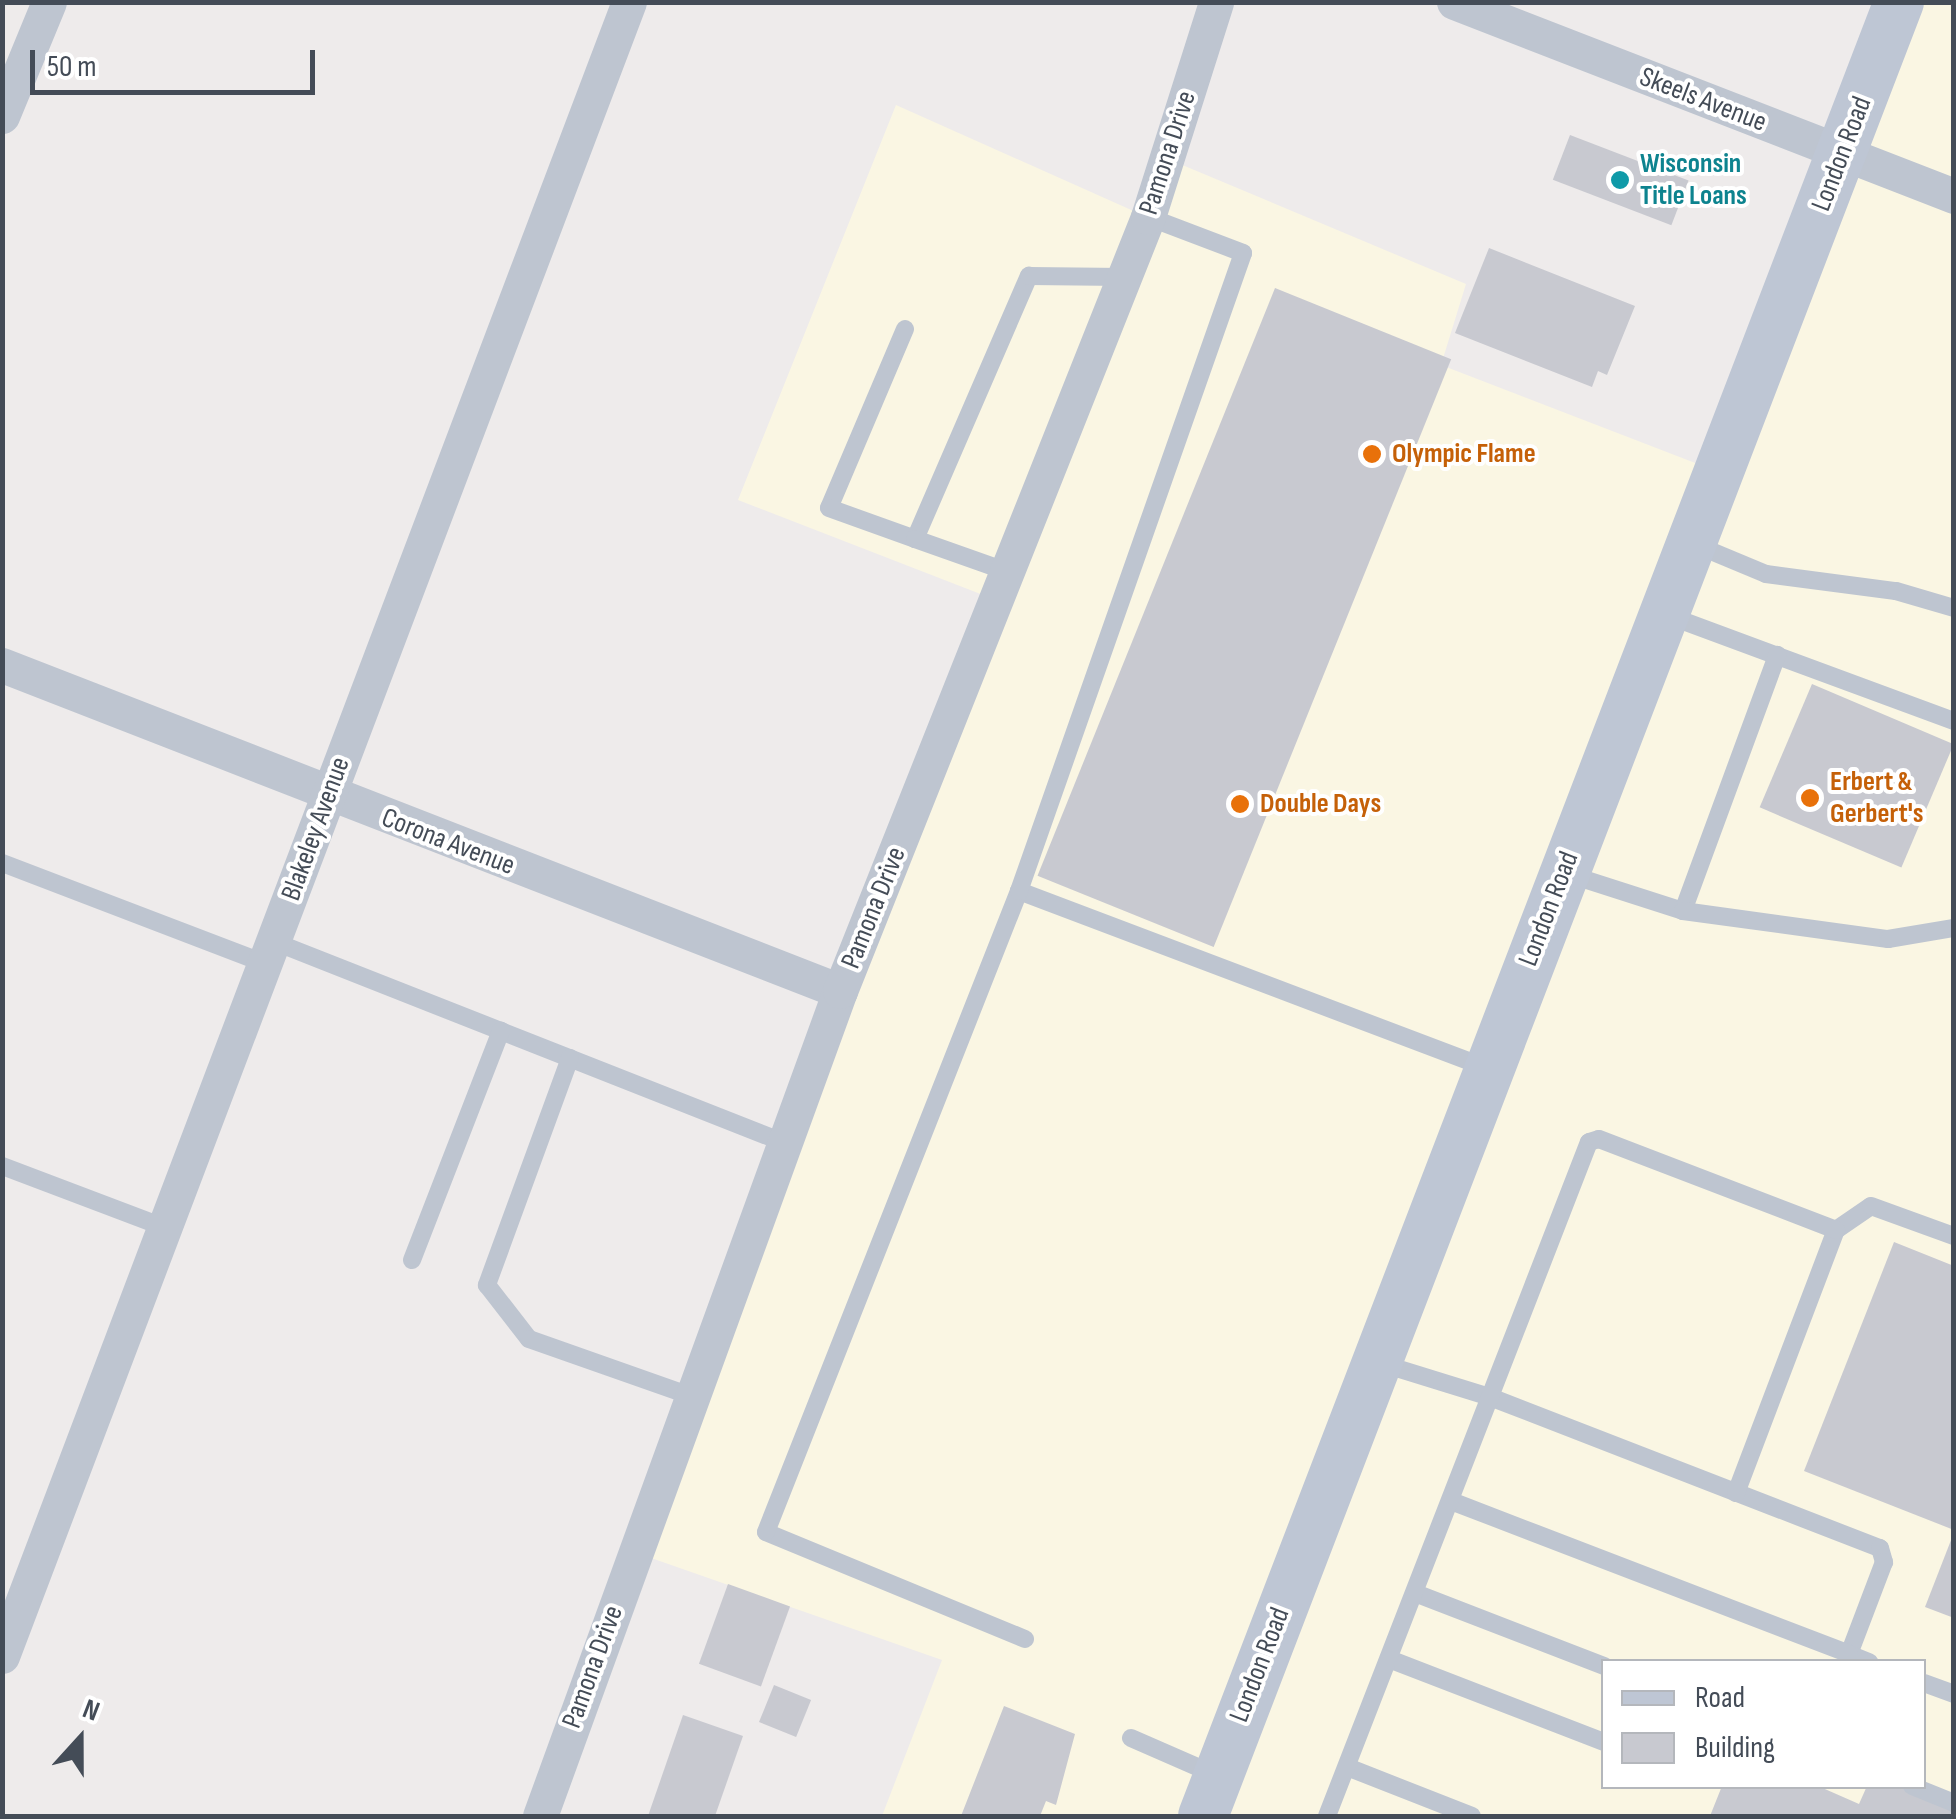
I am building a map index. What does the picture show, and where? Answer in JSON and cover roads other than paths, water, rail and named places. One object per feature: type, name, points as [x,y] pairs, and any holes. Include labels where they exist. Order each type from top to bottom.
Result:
[{"type":"street","points":[[2,116],[49,2]]},
{"type":"street","name":"Blakeley Avenue","points":[[2,1656],[629,2]]},
{"type":"street","name":"Pamona Drive","points":[[540,1816],[840,991],[1148,217],[1216,2]]},
{"type":"street","name":"Skeels Avenue","points":[[1454,2],[1954,196]]},
{"type":"street","name":"London Road","points":[[1210,1796],[1899,2]]},
{"type":"street","name":"Corona Avenue","points":[[2,665],[328,796],[840,991]]},
{"type":"lane","points":[[1026,1639],[766,1532],[1020,891],[1243,253],[1148,217]]},
{"type":"lane","points":[[915,539],[1029,276],[1124,277]]},
{"type":"lane","points":[[905,329],[828,508],[1008,572]]},
{"type":"lane","points":[[1690,542],[1766,574],[1896,591],[1954,608]]},
{"type":"lane","points":[[1662,613],[1954,722]]},
{"type":"lane","points":[[1683,911],[1777,655]]},
{"type":"lane","points":[[2,864],[500,1031],[785,1142]]},
{"type":"lane","points":[[1562,873],[1683,911],[1888,939],[1954,928]]},
{"type":"lane","points":[[1020,891],[1487,1068]]},
{"type":"lane","points":[[412,1260],[500,1031]]},
{"type":"lane","points":[[570,1058],[486,1286],[529,1338],[691,1396]]},
{"type":"lane","points":[[1327,1816],[1588,1142],[1598,1138],[1836,1230]]},
{"type":"lane","points":[[2,1166],[167,1229]]},
{"type":"lane","points":[[1736,1493],[1836,1230],[1871,1206],[1954,1236]]},
{"type":"lane","points":[[1375,1362],[1490,1397],[1880,1548],[1884,1562],[1849,1654]]},
{"type":"lane","points":[[1451,1500],[1862,1659]]},
{"type":"lane","points":[[1414,1592],[1601,1665]]},
{"type":"lane","points":[[1390,1659],[1601,1741]]},
{"type":"lane","points":[[1926,1684],[1954,1694]]},
{"type":"lane","points":[[1131,1738],[1210,1796]]},
{"type":"lane","points":[[1347,1767],[1472,1816]]},
{"type":"lane","points":[[1920,1789],[1954,1802]]},
{"type":"place","name":"Wisconsin Title Loans","points":[[1620,180]]},
{"type":"place","name":"Olympic Flame","points":[[1372,454]]},
{"type":"place","name":"Erbert & Gerbert's","points":[[1810,798]]},
{"type":"place","name":"Double Days","points":[[1240,804]]}]
